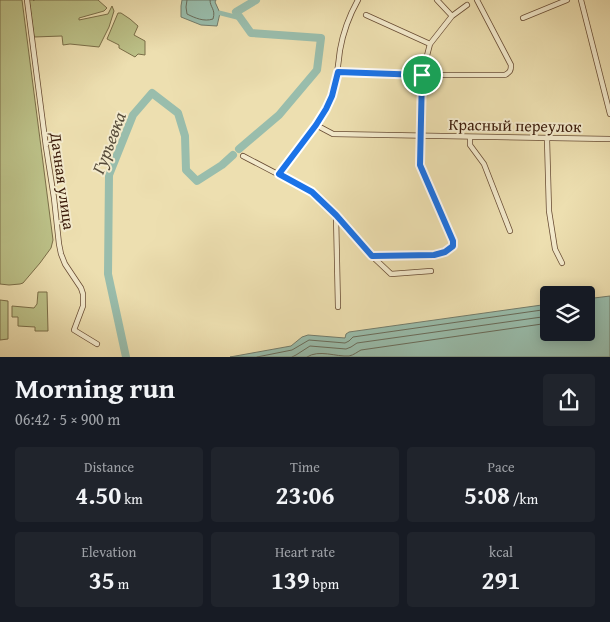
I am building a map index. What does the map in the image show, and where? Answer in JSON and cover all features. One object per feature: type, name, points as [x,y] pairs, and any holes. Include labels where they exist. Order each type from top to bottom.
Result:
[{"type":"street","name":"Дачная улица","points":[[27,0],[59,244],[65,264],[83,294],[83,306],[74,330],[97,344]]},
{"type":"street","points":[[279,174],[316,125],[332,96],[345,29],[358,0]]},
{"type":"street","points":[[437,0],[452,16]]},
{"type":"street","points":[[338,72],[506,75],[510,72],[511,65],[477,0]]},
{"type":"street","points":[[523,18],[567,0]]},
{"type":"street","points":[[581,0],[610,114]]},
{"type":"street","points":[[372,256],[434,255],[445,252],[453,246],[453,241],[420,165],[422,75],[430,44],[452,16],[467,5]]},
{"type":"street","points":[[366,15],[430,44]]},
{"type":"street","name":"Красный переулок","points":[[316,125],[332,134],[610,139]]},
{"type":"street","points":[[470,137],[470,145],[484,164],[510,231]]},
{"type":"street","points":[[547,138],[549,211],[555,248],[562,263]]},
{"type":"street","points":[[243,156],[312,192],[391,274],[430,271]]},
{"type":"street","points":[[336,215],[338,307]]},
{"type":"green space","points":[[0,0],[22,0],[53,240],[51,248],[23,283],[9,285],[0,284]]},
{"type":"green space","points":[[29,0],[98,0],[107,8],[104,11],[79,18],[79,20],[108,14],[112,6],[114,11],[109,27],[99,47],[63,45],[62,36],[34,37]]},
{"type":"green space","points":[[118,13],[121,13],[138,26],[134,35],[145,41],[145,55],[138,54],[135,57],[107,39]]},
{"type":"green space","points":[[38,292],[47,292],[48,331],[35,331],[35,327],[18,326],[18,317],[12,317],[12,306],[34,308],[37,304]]},
{"type":"green space","points":[[0,300],[8,301],[8,339],[0,340]]},
{"type":"water","points":[[182,0],[216,0],[215,2],[220,13],[217,26],[201,25],[181,17]]},
{"type":"water","points":[[610,296],[610,357],[230,357],[291,346],[302,337],[308,335],[345,338],[349,332],[540,305],[540,341],[595,341],[595,298]]},
{"type":"waterway","name":"Гурьевка","points":[[239,149],[279,115],[317,70],[321,38],[251,33],[236,12],[256,0]]},
{"type":"waterway","points":[[220,13],[240,18]]},
{"type":"waterway","name":"Гурьевка","points":[[126,357],[108,274],[109,175],[133,115],[152,93],[178,113],[185,136],[186,170],[197,181],[222,165],[233,155]]},
{"type":"route","points":[[338,72],[422,75],[420,165],[453,241],[453,246],[445,252],[434,255],[372,256],[336,215],[312,192],[279,174],[326,109],[332,96],[338,72]]}]
